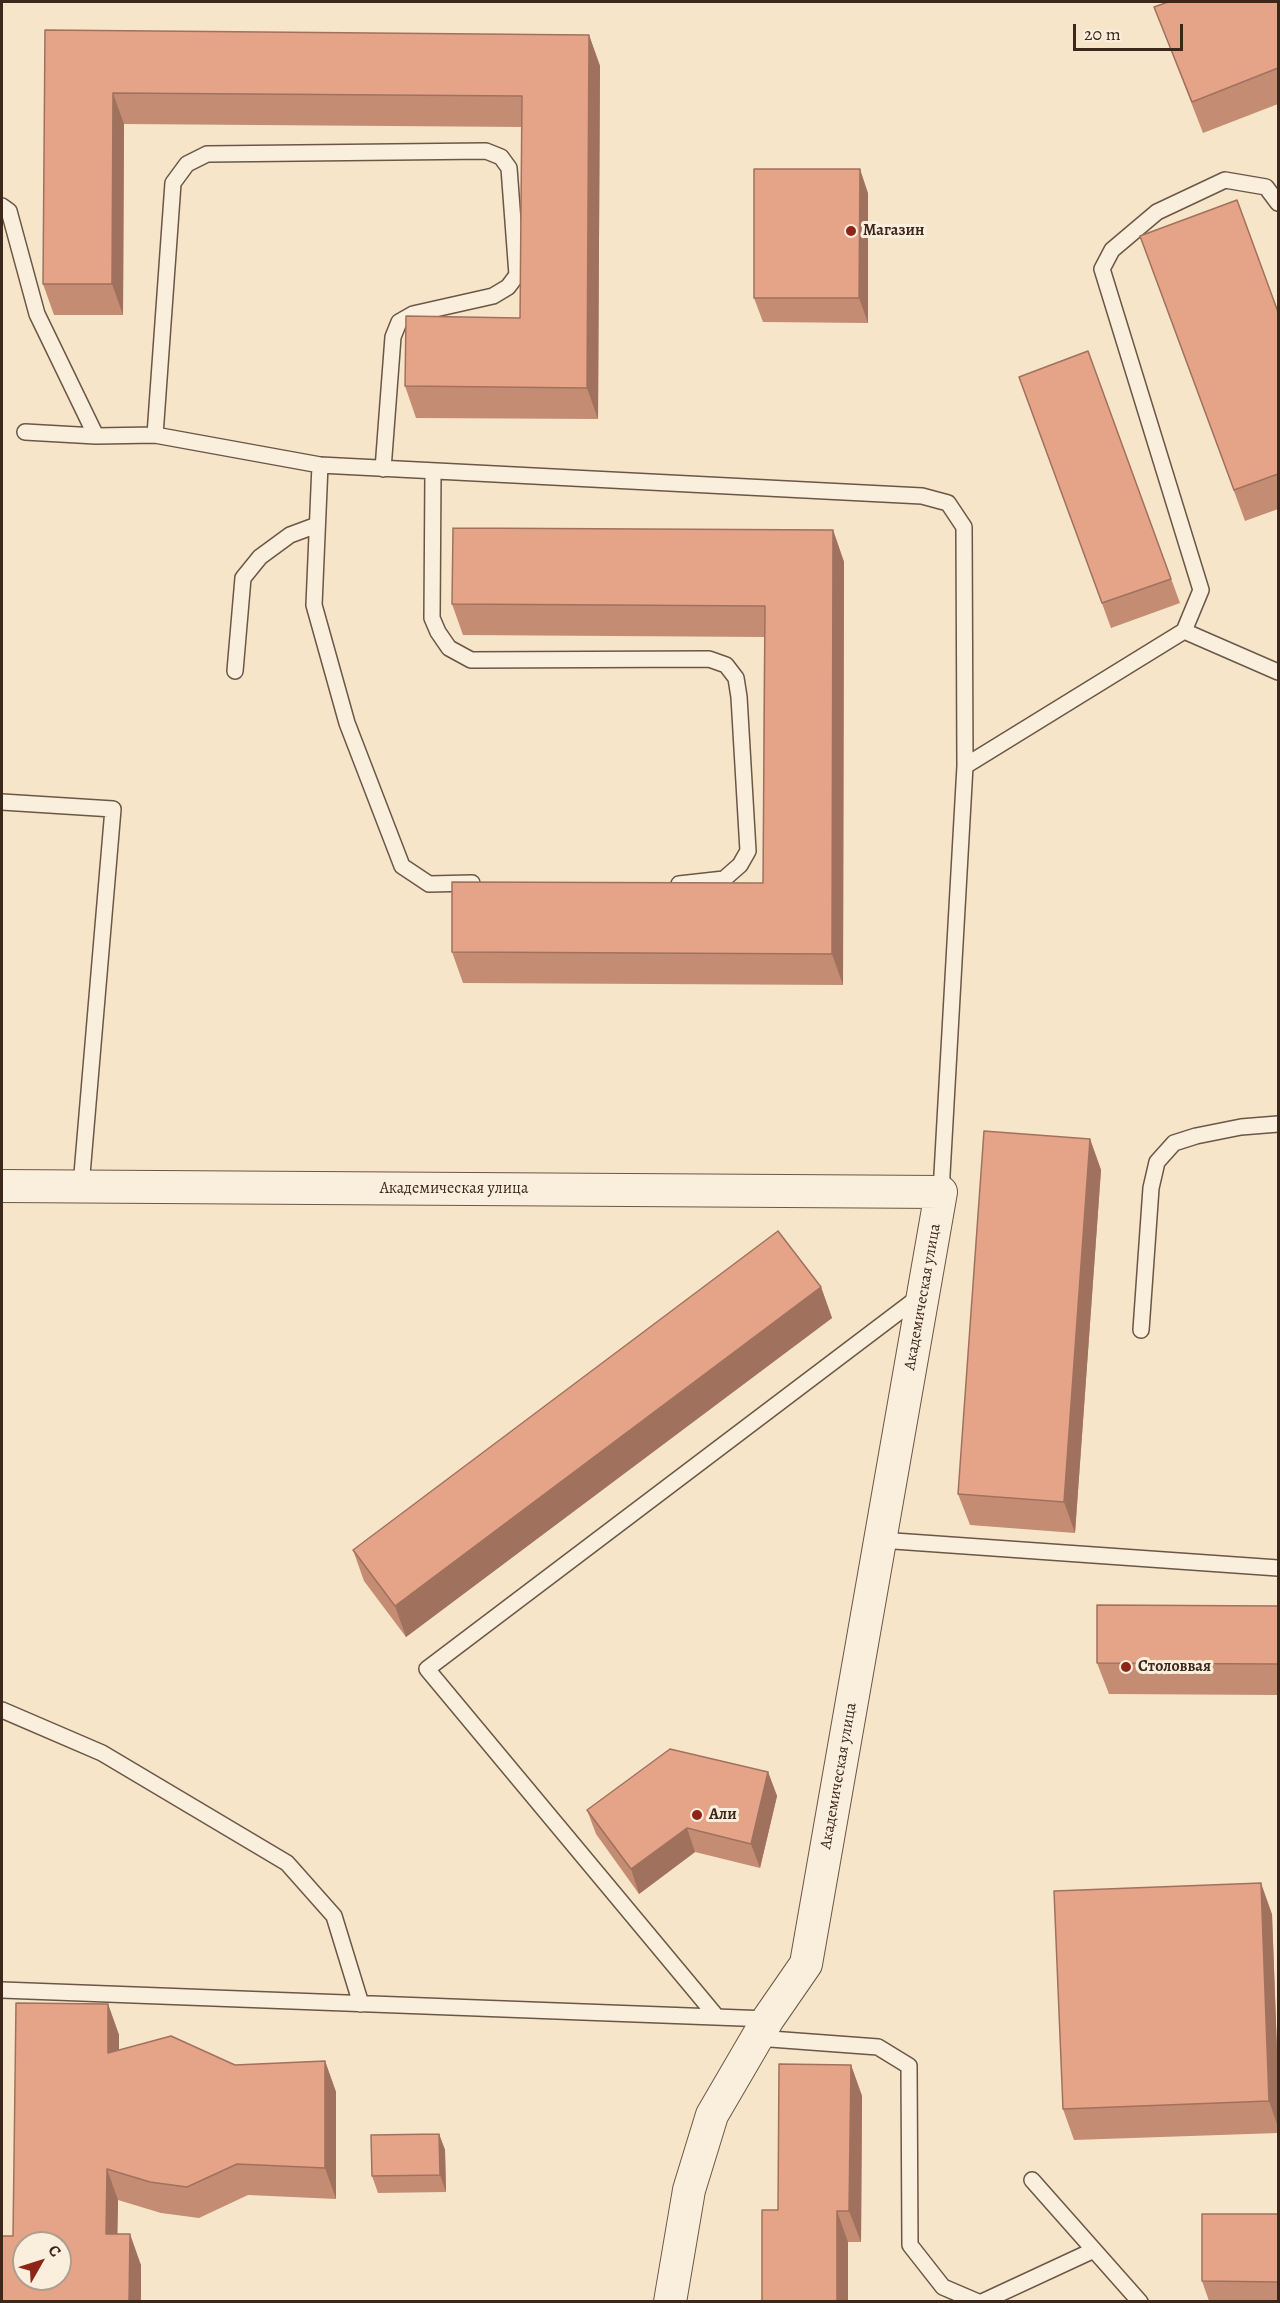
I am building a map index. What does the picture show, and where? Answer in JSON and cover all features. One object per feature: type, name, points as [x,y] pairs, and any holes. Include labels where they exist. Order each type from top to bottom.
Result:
[{"type":"street","name":"Академическая улица","points":[[2,1186],[941,1192],[806,1964],[762,2028],[712,2115],[689,2190],[670,2301]]},
{"type":"lane","points":[[155,435],[173,183],[187,164],[207,154],[486,151],[501,157],[509,168],[517,275],[508,286],[493,296],[413,314],[399,322],[393,337],[383,469]]},
{"type":"lane","points":[[965,766],[1184,631],[1201,590],[1102,269],[1112,250],[1157,212],[1225,180],[1266,187],[1278,203]]},
{"type":"lane","points":[[2,206],[9,212],[36,314],[96,436]]},
{"type":"lane","points":[[24,432],[96,436],[155,435],[320,465],[922,496],[948,503],[964,527],[965,766],[941,1192]]},
{"type":"lane","points":[[320,465],[314,605],[346,723],[402,866],[429,884],[482,883]]},
{"type":"lane","points":[[433,471],[432,618],[449,648],[471,660],[709,659],[726,665],[736,678],[748,850],[740,865],[724,879],[689,884],[666,884]]},
{"type":"lane","points":[[235,671],[243,578],[260,557],[290,535],[317,525]]},
{"type":"lane","points":[[1184,631],[1278,672]]},
{"type":"lane","points":[[2,802],[113,809],[81,1186]]},
{"type":"lane","points":[[1141,1330],[1151,1188],[1157,1162],[1174,1143],[1196,1136],[1241,1127],[1278,1124]]},
{"type":"lane","points":[[717,2017],[426,1668],[923,1293]]},
{"type":"lane","points":[[880,1540],[1278,1568]]},
{"type":"lane","points":[[2,1710],[102,1753],[286,1863],[334,1916],[361,2004]]},
{"type":"lane","points":[[2,1990],[717,2017],[762,2028],[878,2048],[909,2066],[910,2245],[943,2287],[980,2301],[1094,2250]]},
{"type":"lane","points":[[1032,2180],[1140,2301]]},
{"type":"building","points":[[1168,2],[1278,2],[1278,68],[1192,102],[1154,7]]},
{"type":"building","points":[[45,30],[589,35],[587,388],[405,386],[406,316],[520,318],[522,96],[113,93],[112,284],[43,284]]},
{"type":"building","points":[[754,169],[860,169],[859,298],[754,298]]},
{"type":"building","points":[[1237,200],[1278,312],[1278,474],[1234,490],[1140,236]]},
{"type":"building","points":[[1088,351],[1171,579],[1102,603],[1019,377]]},
{"type":"building","points":[[453,528],[833,530],[832,954],[452,952],[452,882],[763,883],[765,606],[452,604]]},
{"type":"building","points":[[984,1131],[1090,1139],[1064,1502],[958,1494]]},
{"type":"building","points":[[778,1231],[821,1287],[395,1606],[353,1550]]},
{"type":"building","points":[[1097,1605],[1278,1606],[1278,1664],[1097,1663]]},
{"type":"building","name":"Али","points":[[670,1749],[768,1772],[751,1844],[687,1828],[631,1869],[587,1810]]},
{"type":"building","points":[[1261,1883],[1269,2101],[1063,2109],[1054,1891]]},
{"type":"building","points":[[16,2003],[108,2004],[108,2053],[171,2036],[235,2065],[325,2061],[325,2168],[237,2164],[187,2187],[150,2182],[107,2169],[106,2234],[130,2234],[129,2301],[2,2301],[2,2236],[12,2236],[12,2291],[72,2291],[72,2231],[13,2231]]},
{"type":"building","points":[[779,2064],[851,2065],[849,2211],[837,2211],[837,2301],[762,2301],[762,2210],[778,2210]]},
{"type":"building","points":[[439,2134],[440,2175],[372,2176],[371,2135]]},
{"type":"building","points":[[1202,2214],[1278,2214],[1278,2282],[1202,2281]]},
{"type":"place","name":"Магазин","points":[[851,231]]},
{"type":"place","name":"Столоввая","points":[[1126,1667]]},
{"type":"place","name":"Али","points":[[697,1815]]}]
